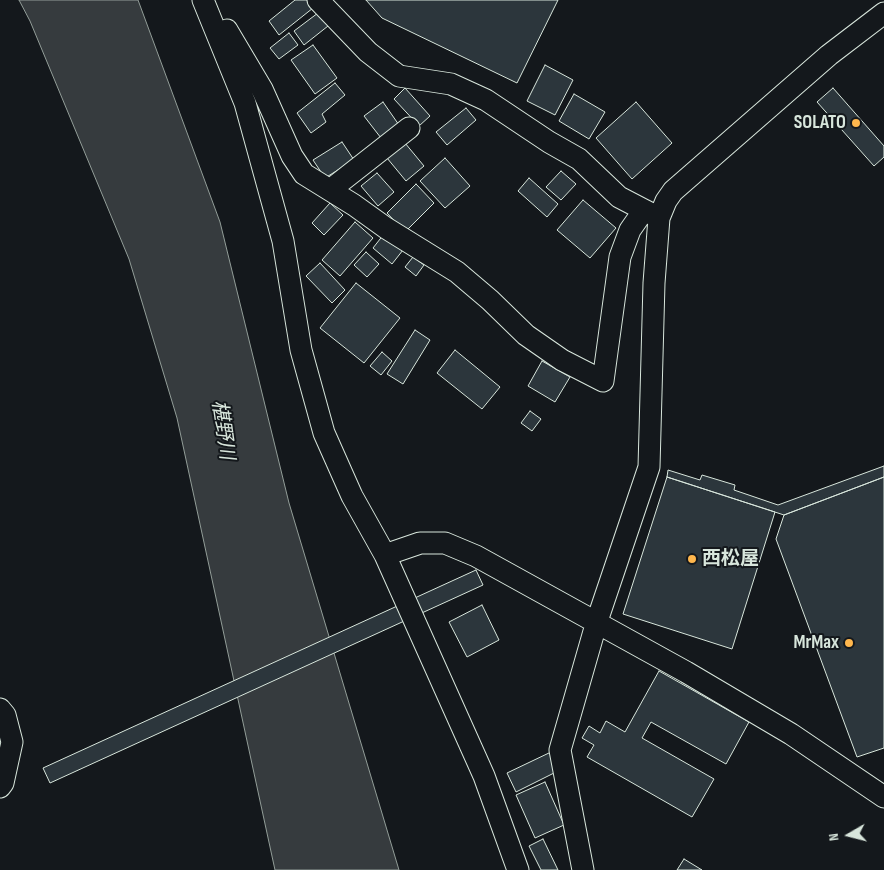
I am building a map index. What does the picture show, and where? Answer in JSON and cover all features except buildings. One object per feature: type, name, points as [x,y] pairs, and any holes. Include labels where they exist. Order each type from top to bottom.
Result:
[{"type":"street","points":[[203,0],[245,104],[283,241],[301,350],[324,433],[352,496],[385,555],[484,776],[518,870]]},
{"type":"street","points":[[208,0],[262,89],[292,156],[304,174],[457,272],[490,300],[526,335],[562,360],[604,381],[620,257],[630,230],[666,202],[673,191],[829,55],[884,13]]},
{"type":"street","points":[[318,0],[368,52],[398,76],[451,84],[486,100],[549,142],[579,159],[619,197],[651,215]]},
{"type":"street","points":[[330,190],[409,128]]},
{"type":"street","points":[[583,870],[560,750],[597,621],[649,467],[654,283],[651,215]]},
{"type":"street","points":[[385,555],[420,542],[445,543],[476,556],[597,621],[791,734],[884,797]]},
{"type":"street","points":[[0,709],[5,715],[12,742],[3,783],[0,787]]},
{"type":"water","name":"椹野川","points":[[19,0],[138,0],[220,222],[289,503],[399,870],[275,870],[177,418],[129,259],[30,21]]},
{"type":"place","name":"SOLATO","points":[[856,123]]},
{"type":"place","name":"西松屋","points":[[692,559]]},
{"type":"place","name":"MrMax","points":[[849,643]]}]
